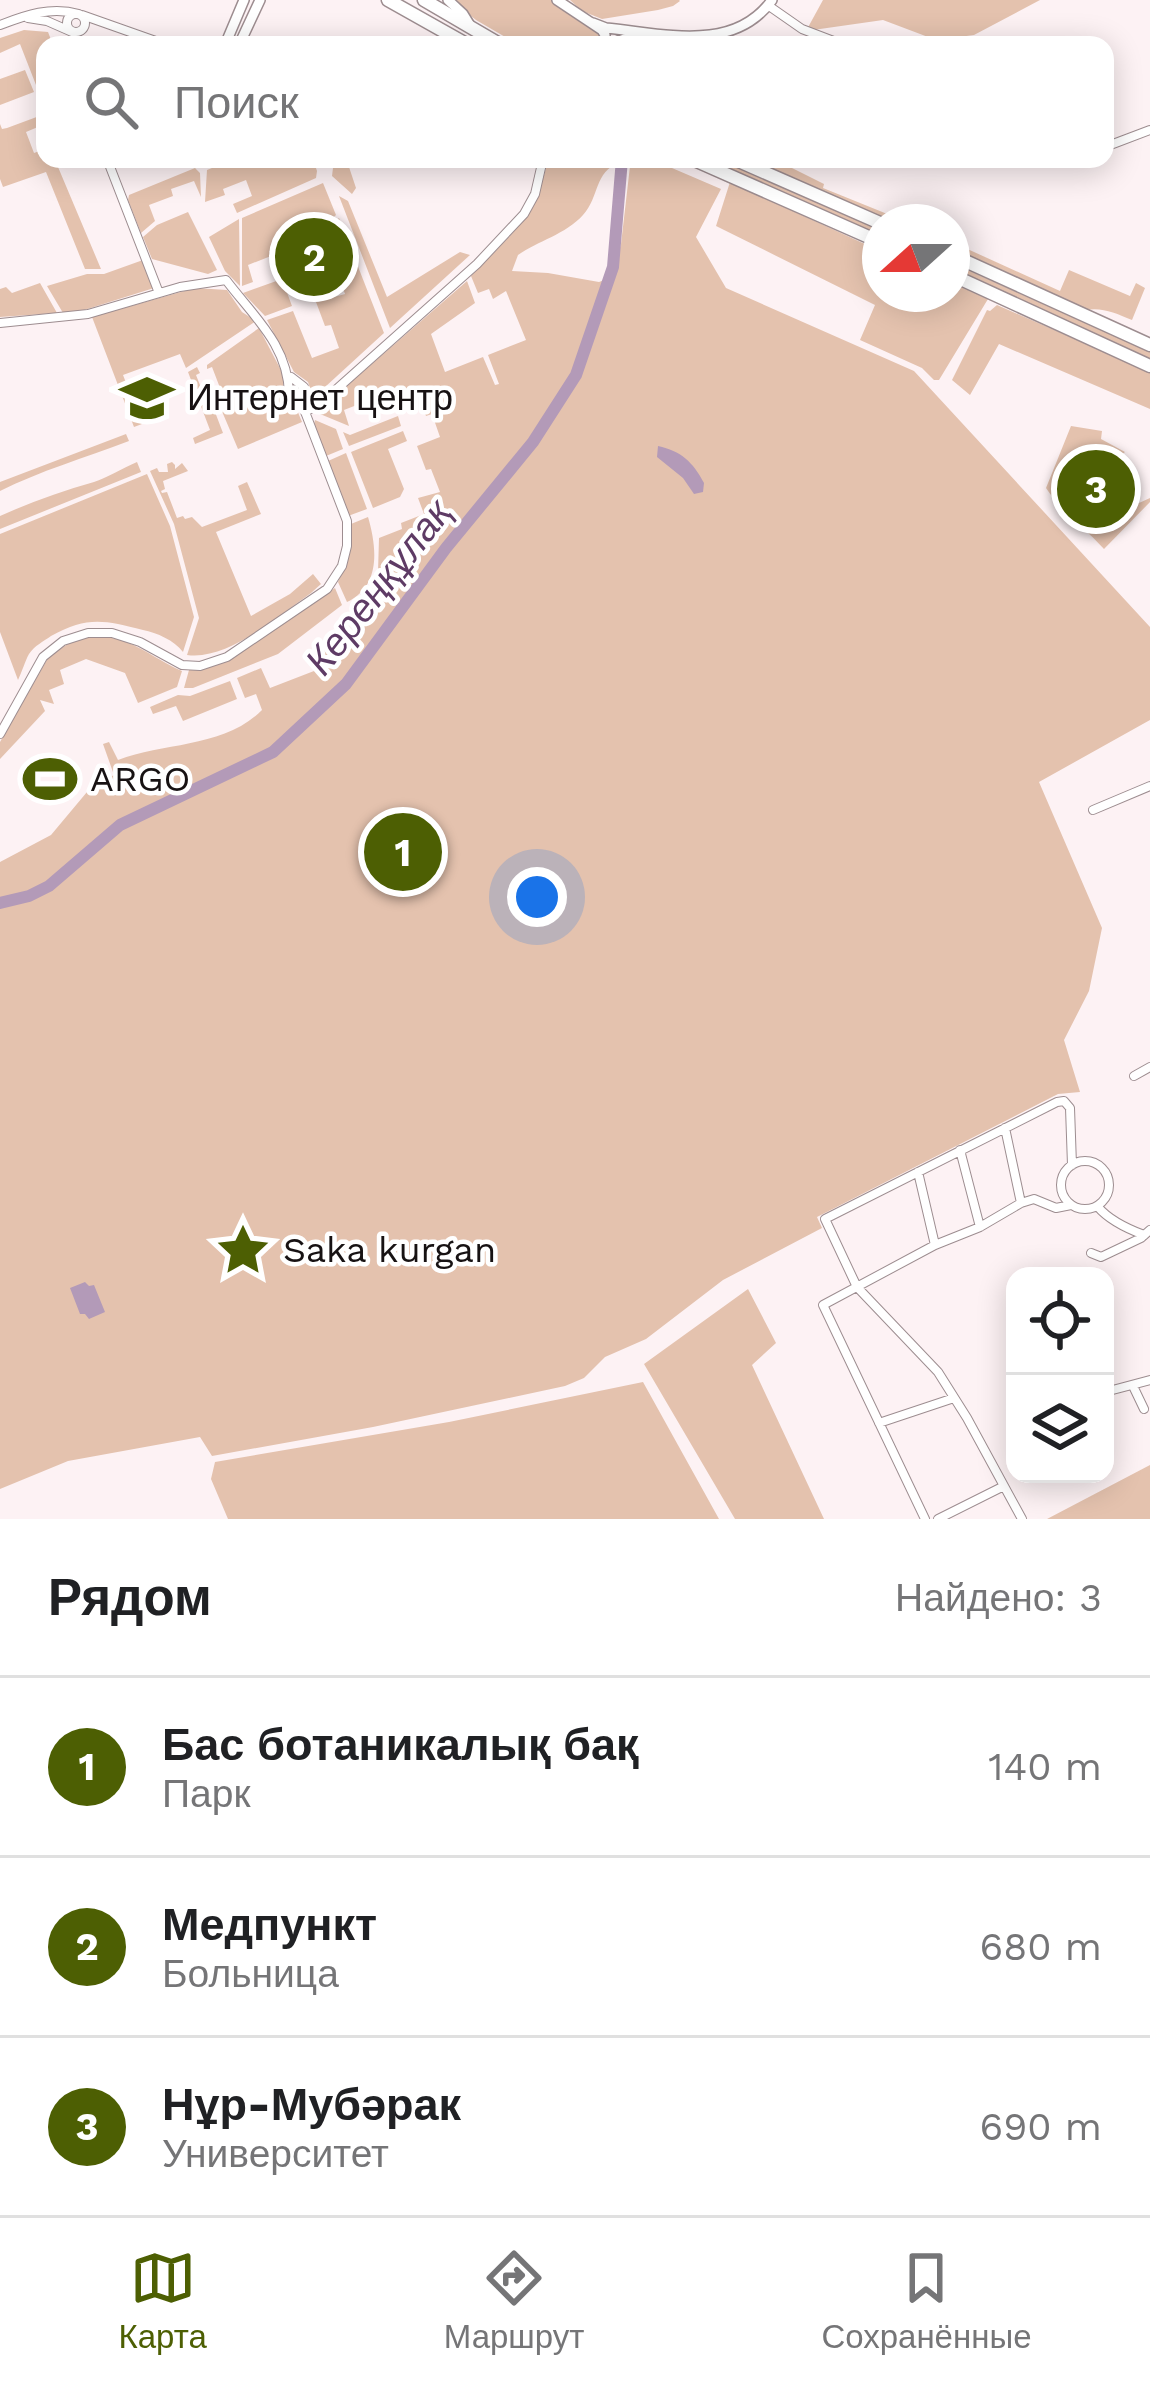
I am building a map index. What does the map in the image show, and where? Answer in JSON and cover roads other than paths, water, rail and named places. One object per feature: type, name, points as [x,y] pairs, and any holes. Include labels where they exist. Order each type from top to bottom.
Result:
[{"type":"main road","points":[[388,0],[452,36]]},
{"type":"main road","points":[[424,0],[486,36]]},
{"type":"main road","points":[[712,168],[862,234]]},
{"type":"main road","points":[[755,168],[862,215]]},
{"type":"main road","points":[[970,263],[1150,345]]},
{"type":"main road","points":[[970,283],[1150,366]]},
{"type":"street","points":[[229,36],[244,0]]},
{"type":"street","points":[[243,36],[260,0]]},
{"type":"street","points":[[376,0],[434,26]]},
{"type":"street","points":[[448,0],[471,27]]},
{"type":"street","points":[[557,0],[606,28],[685,36]]},
{"type":"street","points":[[708,36],[737,28],[771,3],[802,29],[820,36]]},
{"type":"street","points":[[0,25],[45,11],[66,11],[140,36]]},
{"type":"street","points":[[76,32],[86,23],[81,15]]},
{"type":"street","points":[[76,32],[67,20],[81,15]]},
{"type":"street","points":[[14,20],[40,19],[76,32],[112,27]]},
{"type":"street","points":[[593,23],[603,36]]},
{"type":"street","points":[[628,36],[646,31]]},
{"type":"street","points":[[1114,144],[1150,130]]},
{"type":"street","points":[[110,168],[159,293]]},
{"type":"street","points":[[303,408],[321,404],[469,271],[524,214],[541,168]]},
{"type":"street","points":[[0,322],[67,318],[226,280],[268,331],[290,376],[304,387],[303,408]]},
{"type":"street","points":[[0,734],[43,657],[63,641],[112,632],[182,665],[200,666],[227,656],[327,589],[342,566],[347,521],[303,408],[289,394],[290,376]]},
{"type":"street","points":[[1093,810],[1150,786]]},
{"type":"street","points":[[1135,1076],[1150,1067]]},
{"type":"street","points":[[1022,1519],[938,1372],[857,1287],[825,1219],[1058,1102],[1068,1103],[1072,1165]]},
{"type":"street","points":[[1005,1128],[1021,1203]]},
{"type":"street","points":[[960,1150],[980,1227]]},
{"type":"street","points":[[1039,1200],[1057,1190],[1064,1173],[1079,1162],[1093,1162],[1108,1175],[1110,1187],[1098,1207],[1084,1210],[1063,1196],[1061,1184]]},
{"type":"street","points":[[918,1172],[935,1245]]},
{"type":"street","points":[[925,1519],[823,1305],[1021,1203],[1034,1198],[1057,1208],[1071,1205]]},
{"type":"street","points":[[1098,1207],[1128,1229],[1147,1233]]},
{"type":"street","points":[[1091,1253],[1101,1256],[1147,1233]]},
{"type":"street","points":[[1114,1390],[1150,1381]]},
{"type":"street","points":[[1133,1386],[1144,1409]]},
{"type":"street","points":[[879,1423],[955,1398]]},
{"type":"street","points":[[938,1519],[1004,1486]]},
{"type":"waterway","name":"Кереңқұлақ","points":[[0,903],[49,886],[120,825],[273,752],[346,684],[446,548],[533,442],[576,375],[613,267],[621,168]]},
{"type":"place","name":"Медпункт","points":[[314,257]]},
{"type":"place","name":"Интернет центр","points":[[147,398]]},
{"type":"place","name":"Нұр-Мубәрак","points":[[1096,489]]},
{"type":"place","name":"ARGO","points":[[50,779]]},
{"type":"place","name":"Бас ботаникалық бақ","points":[[403,852]]},
{"type":"place","name":"Saka kurgan","points":[[243,1250]]}]
